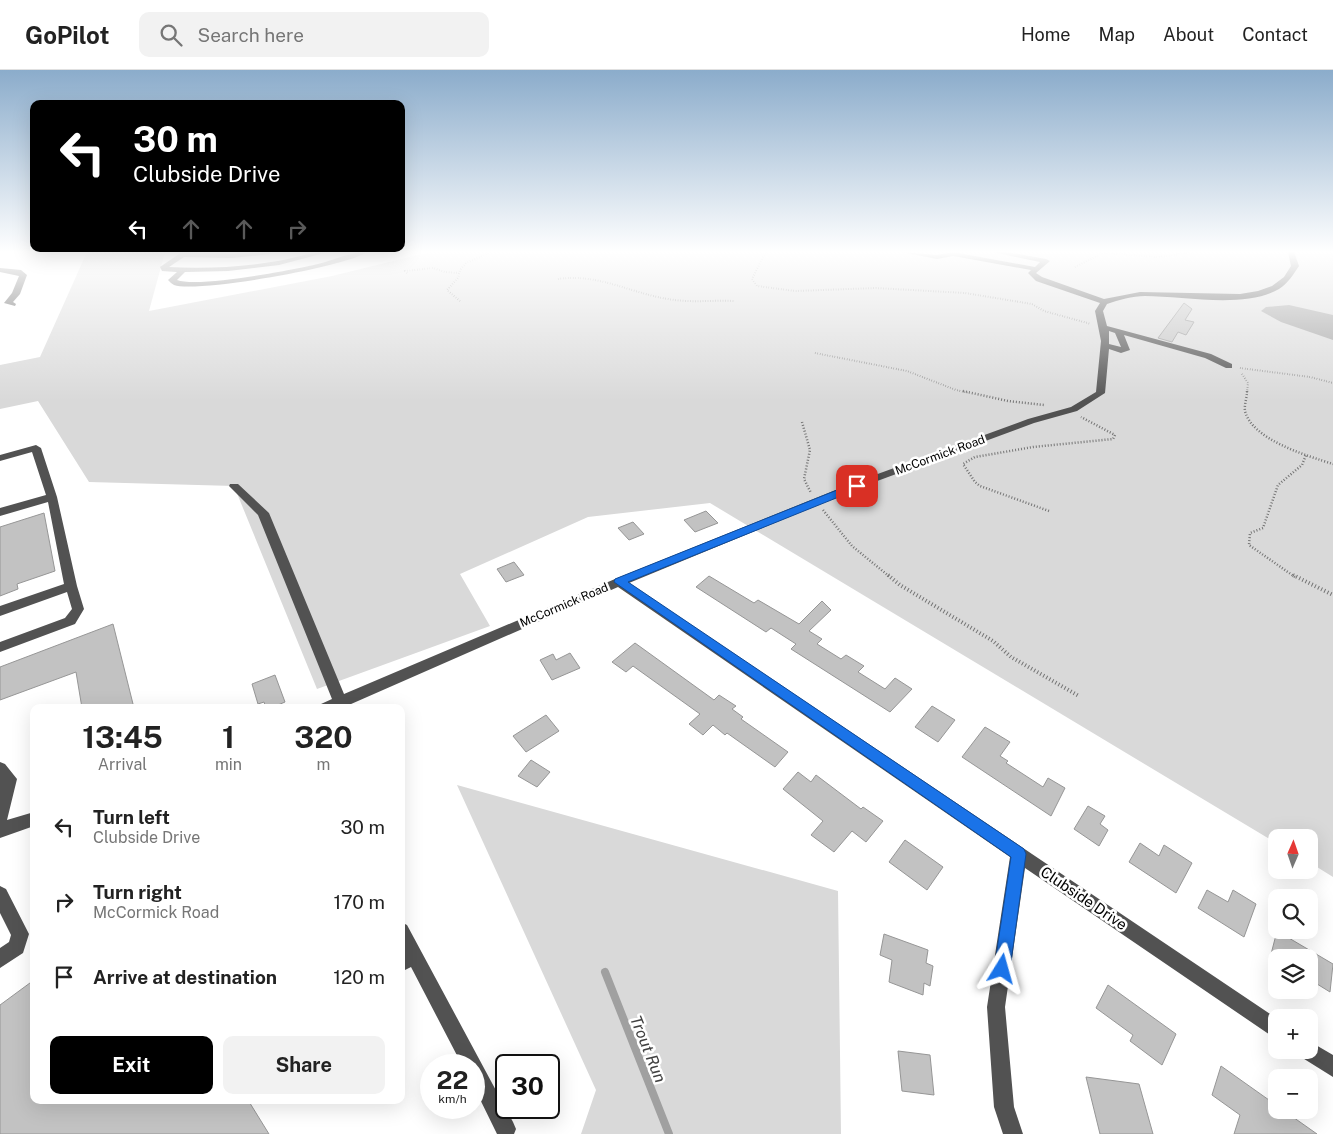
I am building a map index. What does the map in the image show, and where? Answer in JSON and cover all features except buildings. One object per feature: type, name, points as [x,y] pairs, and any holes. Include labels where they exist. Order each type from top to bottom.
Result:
[{"type":"street","points":[[0,309],[16,302]]},
{"type":"street","name":"McCormick Road","points":[[334,704],[619,582],[857,486],[1031,421],[1074,409],[1100,393],[1106,357],[1103,327],[1099,311],[1104,302]]},
{"type":"street","points":[[1103,327],[1208,356],[1233,366]]},
{"type":"street","points":[[1105,345],[1125,350],[1118,331]]},
{"type":"street","points":[[0,458],[36,448],[52,497],[71,586],[78,609],[70,621],[0,646]]},
{"type":"street","points":[[234,486],[263,513],[340,701]]},
{"type":"street","points":[[0,512],[52,497]]},
{"type":"street","name":"Clubside Drive","points":[[619,582],[1268,1024]]},
{"type":"street","points":[[0,611],[71,586]]},
{"type":"street","points":[[0,769],[9,779],[0,819]]},
{"type":"street","points":[[0,830],[30,820]]},
{"type":"street","points":[[1013,1134],[1004,1107],[996,1007],[1018,854]]},
{"type":"street","points":[[0,896],[20,934],[16,947],[0,959]]},
{"type":"street","points":[[407,959],[466,1054]]},
{"type":"street","points":[[1318,1057],[1333,1067]]},
{"type":"street","points":[[485,1089],[506,1129]]},
{"type":"path","points":[[1018,302],[1032,304],[1044,311],[1103,327]]},
{"type":"path","points":[[815,352],[907,371],[956,390],[1008,401],[1050,406],[1109,430],[1115,435],[1113,439],[1033,447],[975,457],[963,464],[980,486],[1049,511]]},
{"type":"path","points":[[1233,366],[1310,377],[1333,383]]},
{"type":"path","points":[[1242,374],[1248,383],[1245,402],[1246,414],[1253,423],[1269,438],[1306,455],[1333,464]]},
{"type":"path","points":[[802,422],[810,450],[804,479],[817,502],[852,546],[900,585],[956,617],[993,642],[1011,657],[1079,696]]},
{"type":"path","points":[[1306,455],[1302,465],[1278,485],[1263,528],[1250,533],[1249,545],[1268,562],[1308,585],[1333,595]]},
{"type":"shaded area","points":[[65,302],[152,302],[149,311],[198,302],[1333,302],[1333,877],[1318,868],[1318,829],[1268,829],[1268,838],[710,503],[588,517],[460,574],[490,626],[317,689],[234,486],[89,482],[38,401],[0,409],[0,365],[40,357]]},
{"type":"shaded area","points":[[1289,305],[1333,315],[1333,340],[1281,322],[1261,311],[1266,307]]},
{"type":"shaded area","points":[[457,785],[838,891],[841,1134],[581,1134],[596,1090]]},
{"type":"waterway","name":"Trout Run","points":[[605,972],[669,1134]]},
{"type":"route","points":[[857,486],[619,582],[1018,854],[1002,969]]}]
